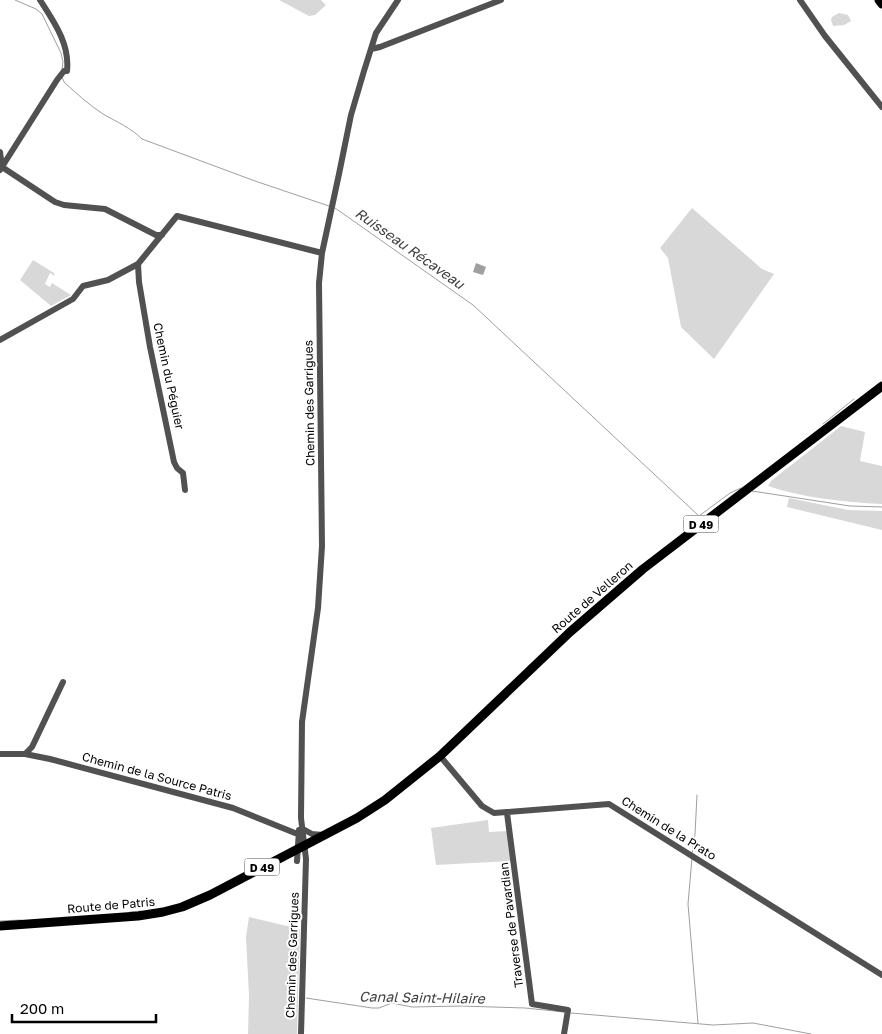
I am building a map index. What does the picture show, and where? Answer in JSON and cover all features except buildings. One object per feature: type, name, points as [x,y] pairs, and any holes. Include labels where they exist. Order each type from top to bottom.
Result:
[{"type":"main road","points":[[879,0],[882,4]]},
{"type":"main road","name":"Route de Velleron","points":[[327,835],[378,805],[440,756],[570,632],[621,588],[667,550],[882,386]]},
{"type":"main road","name":"Route de Patris","points":[[0,926],[138,916],[163,912],[198,901],[327,835]]},
{"type":"street","points":[[1,168],[57,80],[67,71],[68,54],[62,36],[40,0]]},
{"type":"street","name":"Chemin des Garrigues","points":[[305,877],[297,861],[301,848],[302,832],[302,722],[319,598],[322,546],[319,283],[322,252],[351,115],[376,33],[398,0]]},
{"type":"street","points":[[372,48],[380,47],[501,0]]},
{"type":"street","points":[[800,0],[825,36],[882,107]]},
{"type":"street","points":[[0,152],[1,168]]},
{"type":"street","points":[[1,168],[55,202],[64,205],[106,209],[156,235],[162,235]]},
{"type":"street","points":[[0,340],[73,299],[83,286],[108,280],[138,264],[177,216],[322,252]]},
{"type":"street","name":"Chemin du Péguier","points":[[138,264],[139,282],[150,347],[174,462],[177,468],[183,472],[185,490]]},
{"type":"street","points":[[25,754],[32,747],[63,682]]},
{"type":"street","name":"Chemin de la Source Patris","points":[[0,754],[25,754],[50,759],[233,808],[302,832]]},
{"type":"street","name":"Chemin de la Prato","points":[[440,756],[482,806],[494,813],[609,804],[882,975]]},
{"type":"street","name":"Traverse de Pavardian","points":[[507,813],[532,1004],[568,1010],[564,1034]]},
{"type":"street","points":[[302,832],[327,835]]},
{"type":"street","name":"Chemin des Garrigues","points":[[301,848],[306,859],[301,1034]]},
{"type":"street","points":[[284,856],[297,861]]},
{"type":"shaded area","points":[[279,0],[321,0],[326,5],[315,15],[309,16]]},
{"type":"shaded area","points":[[839,13],[848,15],[851,21],[844,25],[833,26],[832,17]]},
{"type":"shaded area","points":[[692,208],[762,269],[774,274],[714,359],[681,327],[668,258],[660,248]]},
{"type":"shaded area","points":[[33,260],[54,273],[55,276],[50,273],[45,284],[50,287],[52,283],[71,295],[51,306],[20,280]]},
{"type":"shaded area","points":[[476,263],[486,267],[483,275],[473,272]]},
{"type":"shaded area","points":[[841,426],[865,432],[860,461],[882,466],[882,504],[824,499],[768,486],[771,481]]},
{"type":"shaded area","points":[[789,498],[848,510],[882,511],[882,530],[787,507]]},
{"type":"shaded area","points":[[488,820],[489,832],[508,831],[512,861],[436,865],[431,828]]},
{"type":"shaded area","points":[[249,917],[300,929],[297,1034],[248,1034],[249,996],[246,937]]},
{"type":"waterway","name":"Ruisseau Récaveau","points":[[15,0],[36,9],[42,14],[61,53],[62,69]]},
{"type":"waterway","name":"Ruisseau Récaveau","points":[[62,77],[64,82],[93,107],[129,128],[142,139],[329,206]]},
{"type":"waterway","name":"Ruisseau Récaveau","points":[[335,208],[473,305],[699,516],[730,493],[741,488]]},
{"type":"waterway","points":[[823,424],[854,399]]},
{"type":"waterway","points":[[752,491],[850,506],[882,507]]},
{"type":"waterway","points":[[692,854],[697,795]]},
{"type":"waterway","points":[[692,858],[688,904],[698,1023]]},
{"type":"waterway","points":[[130,912],[141,911]]},
{"type":"waterway","points":[[0,921],[21,920]]},
{"type":"waterway","name":"Canal Saint-Hilaire","points":[[306,998],[372,1008],[379,1008],[392,1003],[412,1007],[525,1008],[564,1012]]},
{"type":"waterway","name":"Canal Saint-Hilaire","points":[[571,1013],[713,1025],[753,1023],[811,1034]]}]
